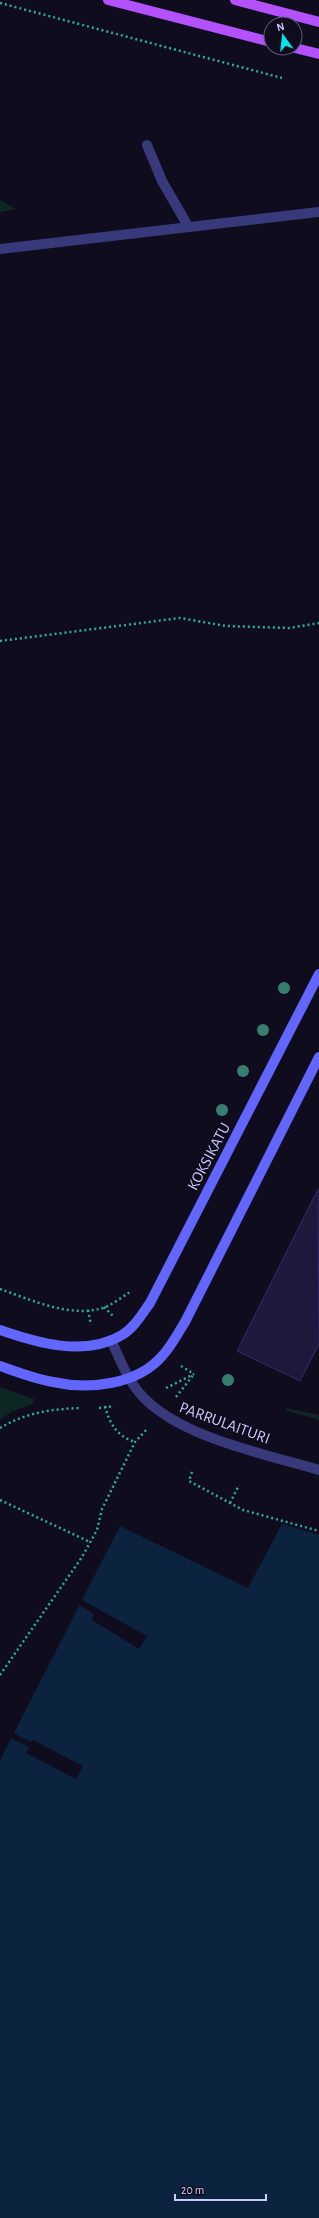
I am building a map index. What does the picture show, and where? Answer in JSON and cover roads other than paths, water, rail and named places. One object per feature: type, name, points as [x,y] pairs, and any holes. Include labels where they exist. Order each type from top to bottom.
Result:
[{"type":"main road","points":[[108,0],[263,40]]},
{"type":"main road","points":[[236,0],[319,22]]},
{"type":"main road","points":[[303,50],[319,54]]},
{"type":"main road","name":"KOKSIKATU","points":[[0,1330],[19,1336],[69,1346],[90,1346],[111,1340],[128,1330],[150,1302],[319,974]]},
{"type":"main road","points":[[0,1366],[54,1383],[88,1385],[129,1378],[147,1370],[163,1356],[185,1322],[319,1057]]},
{"type":"street","points":[[146,144],[162,181],[188,226]]},
{"type":"street","points":[[0,249],[319,212]]},
{"type":"street","name":"PARRULAITURI","points":[[111,1340],[129,1378],[142,1397],[161,1414],[190,1429],[319,1470]]},
{"type":"water","points":[[282,1524],[319,1535],[319,2218],[0,2218],[0,1760],[120,1526],[248,1588]]}]
